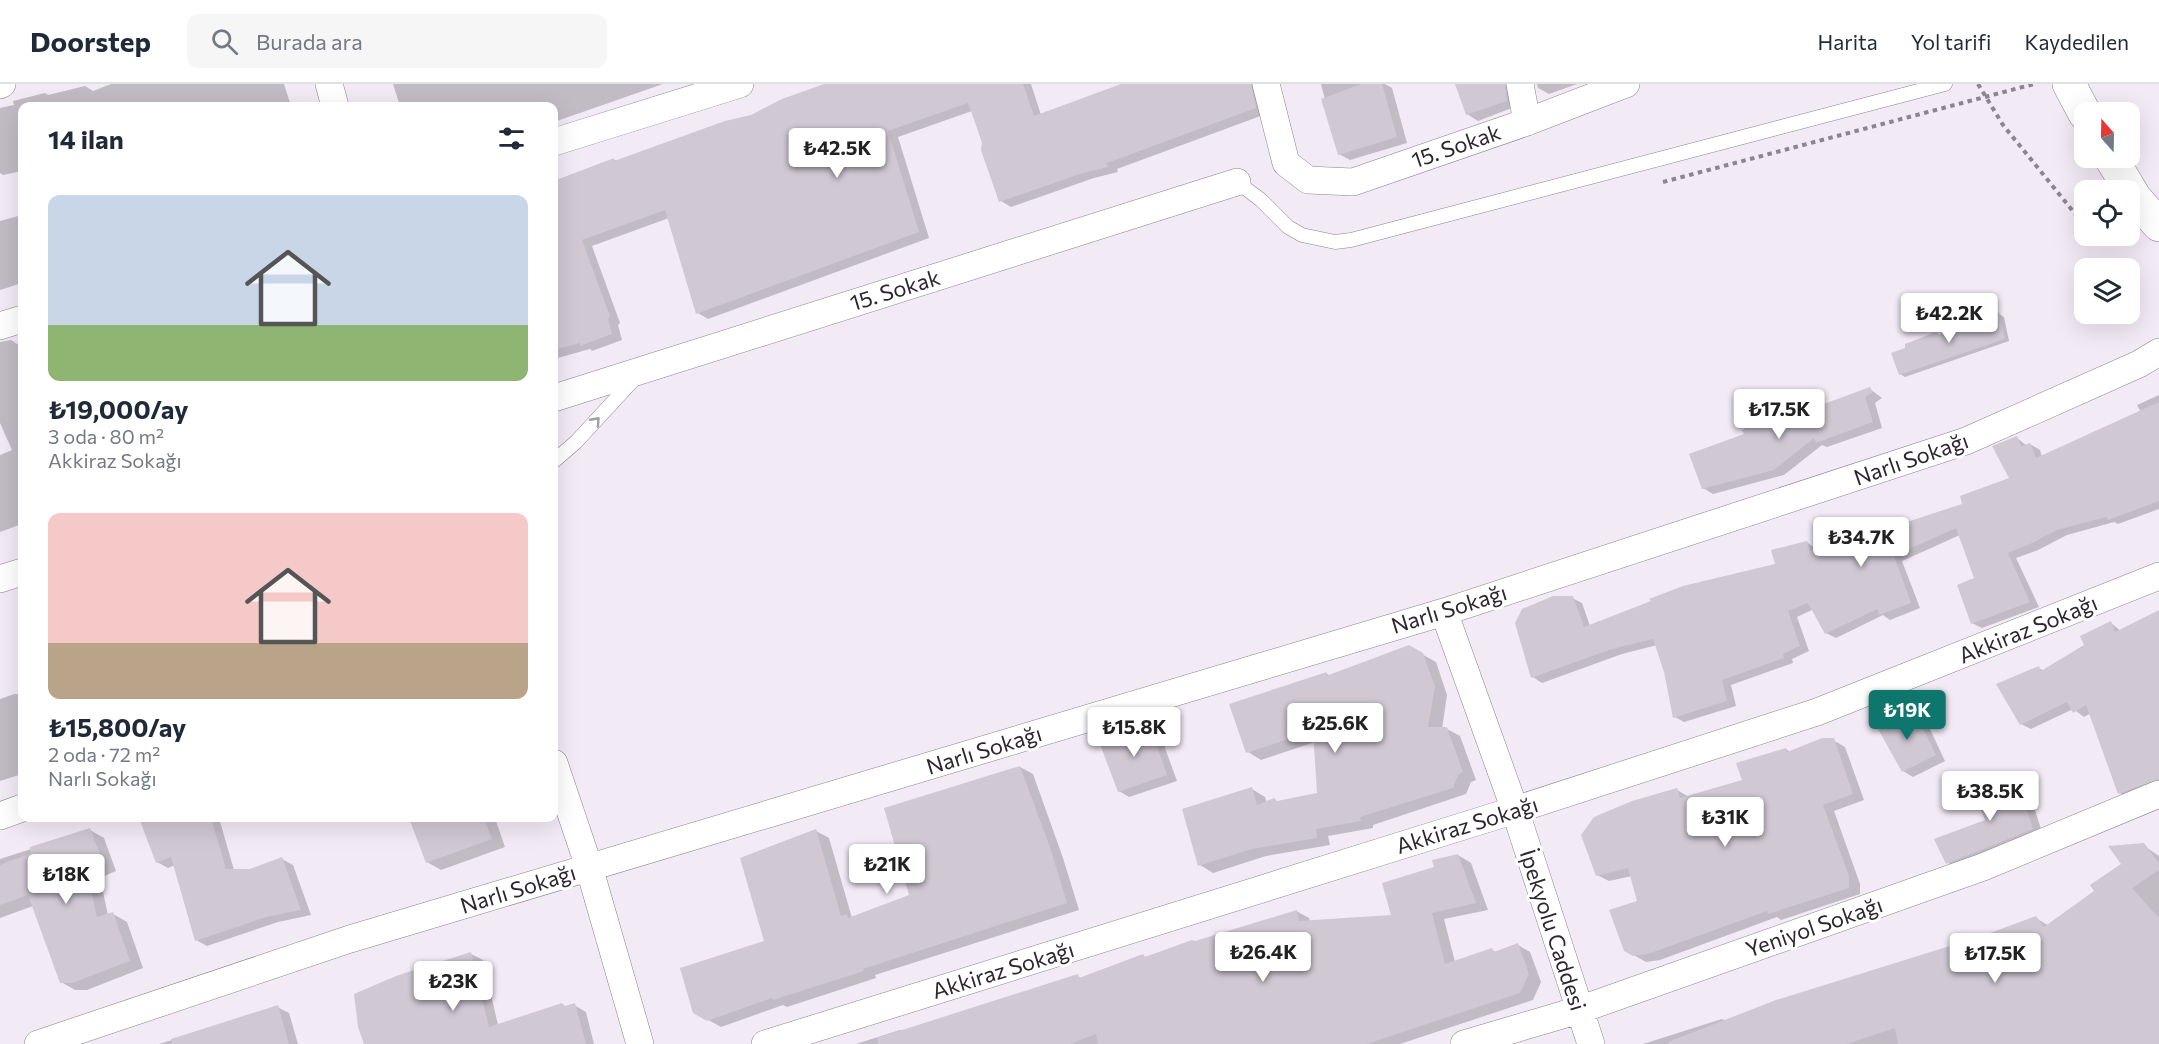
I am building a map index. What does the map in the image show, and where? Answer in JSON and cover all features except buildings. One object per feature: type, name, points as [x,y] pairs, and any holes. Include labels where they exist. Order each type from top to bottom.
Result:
[{"type":"street","points":[[328,84],[334,102]]},
{"type":"street","points":[[558,141],[740,84]]},
{"type":"street","name":"15. Sokak","points":[[1266,84],[1286,163],[1308,180],[1353,182],[1527,122],[1626,84]]},
{"type":"street","points":[[1520,84],[1527,122]]},
{"type":"street","points":[[2069,84],[2079,102]]},
{"type":"street","points":[[2117,168],[2135,198],[2159,225]]},
{"type":"street","name":"15. Sokak","points":[[558,397],[1237,182]]},
{"type":"street","points":[[0,326],[18,320]]},
{"type":"street","name":"Narlı Sokağı","points":[[38,1044],[350,939],[1444,612],[1966,441],[2139,364],[2159,352]]},
{"type":"street","points":[[0,579],[18,573]]},
{"type":"street","name":"Akkiraz Sokağı","points":[[765,1044],[1515,810],[1817,712],[2159,576]]},
{"type":"street","name":"İpekyolu Caddesi","points":[[1444,612],[1515,810],[1591,1044]]},
{"type":"street","points":[[558,775],[589,867],[640,1044]]},
{"type":"street","name":"Yeniyol Sokağı","points":[[1464,1044],[1579,1010],[1983,867],[2159,794]]},
{"type":"street","points":[[0,816],[18,809]]},
{"type":"lane","points":[[1237,182],[1261,200],[1277,218],[1302,235],[1335,242],[1351,240],[1946,84]]},
{"type":"lane","points":[[558,458],[576,442],[642,370]]},
{"type":"path","points":[[1978,84],[2002,124],[2074,212]]},
{"type":"path","points":[[1663,182],[2034,84]]}]
